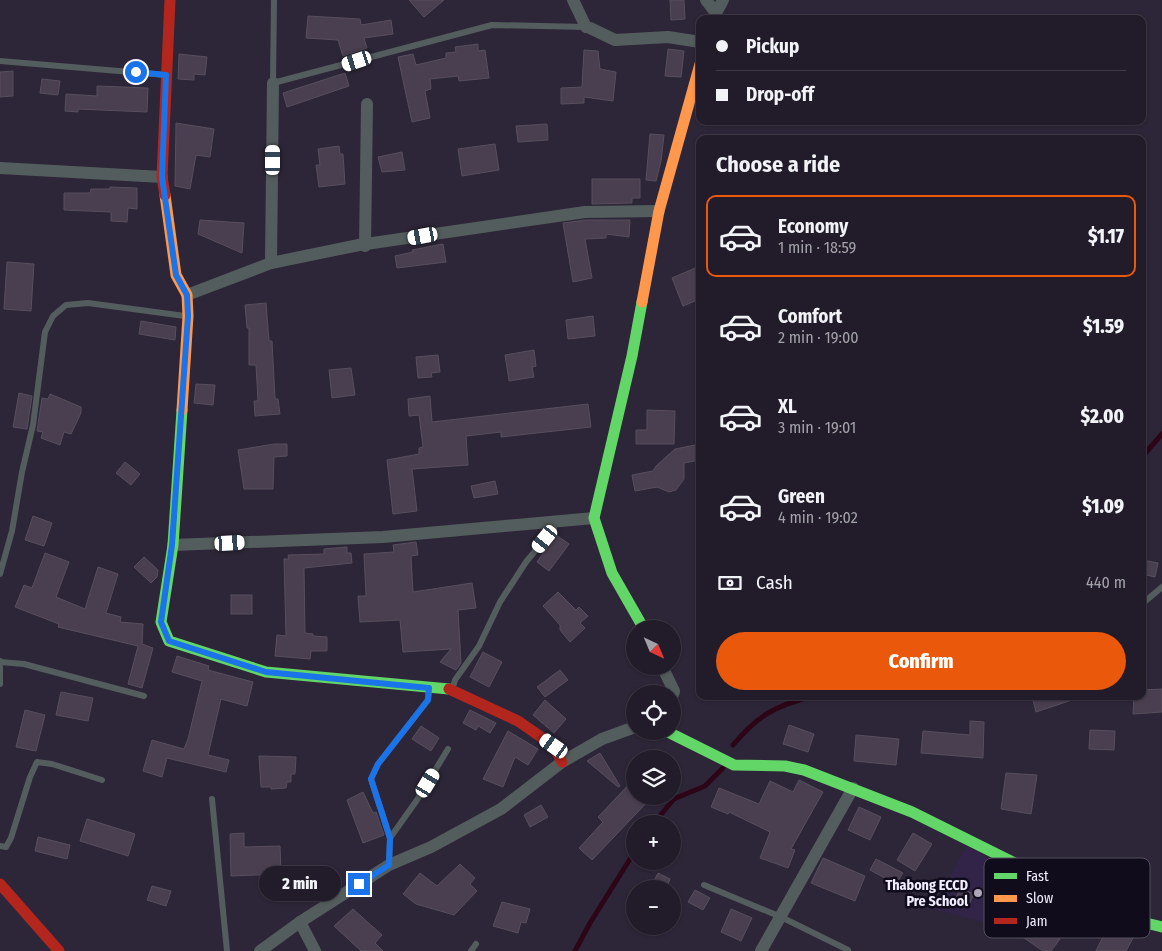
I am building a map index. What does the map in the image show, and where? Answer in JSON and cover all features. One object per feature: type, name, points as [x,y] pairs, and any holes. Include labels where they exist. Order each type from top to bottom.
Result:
[{"type":"street","points":[[170,0],[162,177],[176,275],[187,295],[188,316],[172,545],[161,622],[169,641],[266,672],[452,689],[518,721],[554,746],[562,762]]},
{"type":"street","points":[[573,0],[588,28],[615,40],[668,38],[696,42]]},
{"type":"street","points":[[706,0],[714,15]]},
{"type":"street","points":[[714,15],[723,0]]},
{"type":"street","points":[[639,620],[612,573],[594,518],[632,356],[659,210],[696,78]]},
{"type":"street","points":[[271,262],[273,83]]},
{"type":"street","points":[[365,246],[367,104]]},
{"type":"street","points":[[0,168],[162,177]]},
{"type":"street","points":[[187,295],[271,262],[462,229],[586,212],[659,210]]},
{"type":"street","points":[[172,545],[383,537],[594,518]]},
{"type":"street","points":[[260,951],[300,922],[389,865],[431,847],[501,809],[562,762],[602,739],[626,730]]},
{"type":"street","points":[[681,738],[734,765],[785,766],[804,770],[853,788],[912,812],[1005,858]]},
{"type":"street","points":[[761,951],[853,788]]},
{"type":"street","points":[[0,884],[59,951]]},
{"type":"street","points":[[300,922],[315,951]]},
{"type":"lane","points":[[274,0],[273,83],[492,25],[588,28]]},
{"type":"lane","points":[[0,61],[166,75]]},
{"type":"lane","points":[[0,574],[12,531],[33,425],[45,332],[53,316],[66,305],[88,303],[188,316]]},
{"type":"lane","points":[[452,689],[455,680],[479,646],[500,602],[526,562],[554,528],[549,523]]},
{"type":"lane","points":[[1146,601],[1162,587]]},
{"type":"lane","points":[[0,684],[0,661],[24,664],[144,696]]},
{"type":"lane","points":[[389,865],[390,838],[371,779],[378,764],[428,700],[429,688]]},
{"type":"lane","points":[[390,838],[448,749]]},
{"type":"lane","points":[[0,846],[6,847],[12,838],[30,777],[37,762],[52,764],[102,780]]},
{"type":"lane","points":[[212,799],[227,951]]},
{"type":"lane","points":[[704,885],[781,917],[848,950]]},
{"type":"lane","points":[[471,951],[476,944]]},
{"type":"shaded area","name":"Thabong ECCD Pre School","points":[[966,846],[987,858],[984,858],[984,922],[933,909]]},
{"type":"building","points":[[409,0],[444,0],[424,17]]},
{"type":"building","points":[[670,0],[684,0],[685,19],[671,20]]},
{"type":"building","points":[[308,16],[360,19],[361,25],[391,20],[393,34],[364,38],[367,48],[343,56],[338,40],[306,38]]},
{"type":"building","points":[[478,44],[478,51],[485,50],[489,78],[459,81],[458,76],[430,79],[431,89],[425,91],[430,118],[412,122],[398,57],[413,54],[416,65],[446,58],[446,53],[456,52],[455,47]]},
{"type":"building","points":[[668,49],[684,51],[681,77],[665,76]]},
{"type":"building","points":[[584,50],[598,51],[600,69],[616,72],[613,101],[584,97],[584,103],[561,104],[561,88],[582,87]]},
{"type":"building","points":[[179,54],[207,57],[205,75],[194,74],[194,80],[178,79]]},
{"type":"building","points":[[13,71],[13,96],[0,97],[0,72]]},
{"type":"building","points":[[345,73],[349,86],[287,107],[283,93]]},
{"type":"building","points":[[42,79],[60,81],[58,95],[40,93]]},
{"type":"building","points":[[97,86],[148,88],[147,112],[78,109],[78,112],[65,111],[66,94],[97,96]]},
{"type":"building","points":[[176,123],[214,129],[210,157],[196,155],[190,189],[175,186]]},
{"type":"building","points":[[547,124],[548,140],[518,142],[516,126]]},
{"type":"building","points":[[650,134],[664,135],[656,181],[646,180]]},
{"type":"building","points":[[495,144],[499,170],[462,176],[458,149]]},
{"type":"building","points":[[339,146],[340,154],[343,154],[345,184],[319,187],[316,165],[320,165],[318,149]]},
{"type":"building","points":[[402,152],[405,170],[382,172],[378,157]]},
{"type":"building","points":[[592,179],[640,179],[640,198],[632,198],[632,203],[592,204]]},
{"type":"building","points":[[110,187],[137,188],[137,209],[128,208],[127,222],[111,221],[111,212],[64,210],[64,193],[90,193],[91,189],[110,189]]},
{"type":"building","points":[[200,220],[244,223],[242,253],[198,234]]},
{"type":"building","points":[[586,220],[630,220],[629,237],[606,234],[606,238],[585,239],[592,278],[573,282],[563,223]]},
{"type":"building","points":[[443,244],[446,262],[397,268],[395,256],[413,252],[412,250]]},
{"type":"building","points":[[7,262],[34,264],[31,311],[4,309]]},
{"type":"building","points":[[696,268],[696,301],[683,306],[672,278]]},
{"type":"building","points":[[266,303],[269,341],[272,341],[275,399],[278,399],[280,414],[255,416],[254,401],[258,401],[256,365],[249,365],[249,328],[247,328],[245,305]]},
{"type":"building","points":[[593,316],[595,336],[568,339],[566,320]]},
{"type":"building","points":[[141,321],[176,327],[175,340],[139,334]]},
{"type":"building","points":[[534,350],[536,366],[532,367],[534,377],[509,381],[505,355]]},
{"type":"building","points":[[438,355],[440,372],[431,373],[432,377],[418,378],[416,357]]},
{"type":"building","points":[[351,368],[355,395],[332,398],[329,370]]},
{"type":"building","points":[[196,384],[215,385],[213,405],[194,403]]},
{"type":"building","points":[[19,393],[32,396],[27,429],[13,427]]},
{"type":"building","points":[[50,394],[81,407],[81,413],[71,434],[64,432],[60,445],[41,438],[43,432],[37,431],[42,398],[48,399]]},
{"type":"building","points":[[430,396],[432,422],[588,404],[591,427],[501,437],[501,432],[466,436],[468,465],[412,469],[417,511],[393,514],[387,460],[419,454],[419,448],[423,447],[419,415],[409,416],[408,399]]},
{"type":"building","points":[[647,410],[675,411],[674,444],[636,444],[636,430],[647,430]]},
{"type":"building","points":[[274,444],[287,444],[287,456],[274,457],[273,489],[244,489],[238,450]]},
{"type":"building","points":[[696,445],[696,461],[684,463],[684,479],[676,490],[669,492],[657,487],[635,491],[632,475],[653,471],[675,449]]},
{"type":"building","points":[[125,462],[140,474],[131,485],[116,473]]},
{"type":"building","points":[[495,481],[498,494],[474,498],[471,486]]},
{"type":"building","points":[[33,516],[52,523],[44,546],[25,540]]},
{"type":"building","points":[[556,535],[569,544],[549,571],[537,562]]},
{"type":"building","points":[[416,542],[418,555],[411,556],[413,592],[472,583],[476,608],[458,610],[461,663],[456,670],[440,662],[451,649],[403,652],[400,620],[360,622],[358,596],[366,596],[364,554],[394,552],[393,545]]},
{"type":"building","points":[[347,547],[347,553],[351,553],[352,563],[304,568],[305,633],[313,634],[313,636],[327,637],[327,651],[311,651],[310,659],[275,656],[277,635],[286,636],[284,559],[289,559],[288,555],[324,554],[324,549]]},
{"type":"building","points":[[45,553],[69,562],[56,597],[85,609],[98,567],[118,574],[106,613],[121,617],[120,622],[143,624],[142,644],[153,648],[142,688],[128,684],[138,646],[58,627],[59,624],[15,607],[24,585],[32,588]]},
{"type":"building","points":[[144,557],[158,570],[157,577],[151,583],[134,567]]},
{"type":"building","points":[[1146,561],[1158,563],[1155,577],[1146,575]]},
{"type":"building","points":[[558,592],[576,610],[579,607],[588,616],[580,623],[585,628],[570,642],[560,630],[560,625],[543,606]]},
{"type":"building","points":[[231,595],[252,595],[252,614],[231,614]]},
{"type":"building","points":[[483,652],[502,662],[489,687],[470,677]]},
{"type":"building","points":[[177,656],[209,666],[208,670],[253,682],[247,706],[221,699],[208,755],[229,760],[226,772],[167,758],[162,777],[143,771],[152,740],[184,749],[188,739],[202,681],[172,672]]},
{"type":"building","points":[[560,670],[568,680],[545,697],[537,687]]},
{"type":"building","points":[[1162,689],[1162,712],[1133,714],[1134,700],[1146,700],[1146,690]]},
{"type":"building","points":[[61,692],[93,698],[88,721],[56,715]]},
{"type":"building","points":[[545,700],[566,719],[554,733],[533,715]]},
{"type":"building","points":[[1033,700],[1072,700],[1036,712]]},
{"type":"building","points":[[25,710],[45,715],[36,751],[16,747]]},
{"type":"building","points":[[470,710],[496,723],[490,733],[478,726],[476,730],[463,723]]},
{"type":"building","points":[[970,721],[984,722],[983,758],[921,753],[923,731],[970,735]]},
{"type":"building","points":[[789,725],[814,734],[808,752],[783,744]]},
{"type":"building","points":[[421,726],[439,738],[431,751],[412,739]]},
{"type":"building","points":[[1090,730],[1115,731],[1114,750],[1089,749]]},
{"type":"building","points":[[508,731],[538,749],[528,765],[515,757],[503,787],[483,779]]},
{"type":"building","points":[[856,735],[899,739],[896,765],[854,761]]},
{"type":"building","points":[[600,753],[620,786],[618,787],[587,761]]},
{"type":"building","points":[[259,756],[296,757],[295,774],[291,774],[291,782],[287,782],[286,788],[271,789],[271,787],[261,787]]},
{"type":"building","points":[[1006,773],[1037,775],[1031,814],[1001,809]]},
{"type":"building","points":[[799,780],[823,792],[791,849],[795,850],[788,868],[760,858],[770,832],[729,812],[728,814],[711,807],[719,788],[759,804],[770,781],[793,792]]},
{"type":"building","points":[[626,787],[626,805],[644,805],[635,815],[626,815],[626,824],[592,860],[579,848],[603,822],[598,817]]},
{"type":"building","points":[[363,792],[373,813],[376,812],[384,835],[363,843],[347,800]]},
{"type":"building","points":[[541,805],[548,817],[530,827],[524,815]]},
{"type":"building","points":[[859,807],[881,817],[870,840],[848,830]]},
{"type":"building","points":[[87,819],[135,834],[128,856],[80,841]]},
{"type":"building","points":[[244,833],[244,847],[280,846],[281,874],[231,876],[230,834]]},
{"type":"building","points":[[913,833],[932,844],[915,871],[897,860]]},
{"type":"building","points":[[38,837],[70,845],[67,859],[35,851]]},
{"type":"building","points":[[823,858],[865,876],[855,901],[811,883]]},
{"type":"building","points":[[876,859],[903,873],[896,884],[870,870]]},
{"type":"building","points":[[460,864],[475,878],[470,884],[477,891],[454,915],[416,904],[403,894],[420,873],[437,886]]},
{"type":"building","points":[[658,873],[670,879],[670,880],[654,880]]},
{"type":"building","points":[[152,886],[171,891],[166,906],[147,900]]},
{"type":"building","points":[[960,888],[974,894],[967,908],[954,903]]},
{"type":"building","points":[[695,890],[710,898],[703,910],[688,902]]},
{"type":"building","points":[[502,902],[530,909],[526,923],[521,922],[518,933],[493,926]]},
{"type":"building","points":[[353,909],[382,935],[375,943],[383,951],[361,951],[334,926]]},
{"type":"building","points":[[731,909],[752,918],[741,941],[721,932]]},
{"type":"building","points":[[1024,938],[1060,939],[1051,951],[1043,951]]},
{"type":"building","points":[[1102,938],[1133,938],[1126,951],[1096,951]]},
{"type":"waterway","points":[[1146,452],[1162,434]]},
{"type":"waterway","points":[[733,745],[759,719],[778,708],[800,700]]},
{"type":"waterway","points":[[661,815],[674,799],[705,786],[723,768]]},
{"type":"waterway","points":[[575,951],[626,865]]},
{"type":"traffic: fast","points":[[639,620],[612,573],[594,518],[632,356],[642,302]]},
{"type":"traffic: fast","points":[[182,410],[173,545],[161,622],[169,641],[266,672],[449,689]]},
{"type":"traffic: fast","points":[[681,738],[734,765],[785,766],[804,770],[912,812],[1005,858]]},
{"type":"traffic: fast","points":[[1150,924],[1162,927]]},
{"type":"traffic: slow","points":[[642,302],[659,211],[696,78]]},
{"type":"traffic: slow","points":[[165,195],[176,275],[187,295],[188,316],[182,410]]},
{"type":"traffic: jam","points":[[165,195],[162,177],[170,0]]},
{"type":"traffic: jam","points":[[449,689],[518,721],[554,746],[562,762]]},
{"type":"traffic: jam","points":[[0,884],[59,951]]},
{"type":"place","name":"Thabong ECCD Pre School","points":[[978,893]]},
{"type":"route","points":[[136,72],[166,75],[162,177],[176,275],[187,295],[188,316],[172,545],[161,622],[169,641],[266,672],[429,688],[428,700],[378,764],[371,779],[390,838],[389,865],[359,884]]}]
